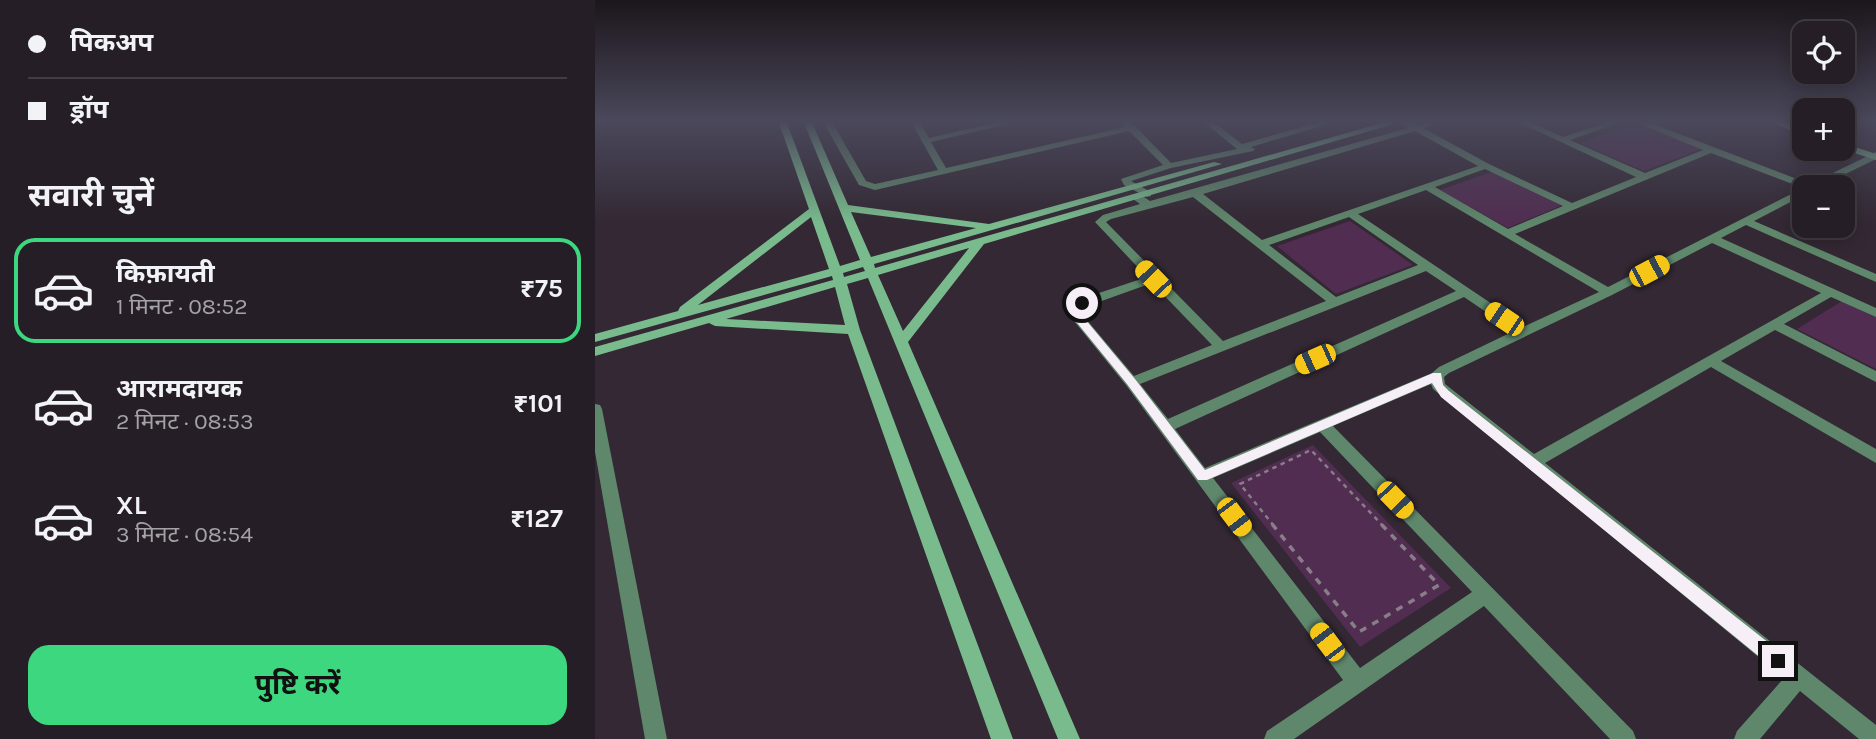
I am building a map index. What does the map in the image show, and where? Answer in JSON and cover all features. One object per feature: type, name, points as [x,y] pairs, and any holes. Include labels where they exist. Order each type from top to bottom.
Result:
[{"type":"main road","points":[[794,154],[838,276],[853,330],[1002,739]]},
{"type":"main road","points":[[822,154],[1069,739]]},
{"type":"main road","points":[[595,352],[705,321],[992,227],[1141,196],[1253,154]]},
{"type":"main road","points":[[869,267],[980,242],[1284,154]]},
{"type":"main road","points":[[844,208],[992,227]]},
{"type":"main road","points":[[677,315],[814,210]]},
{"type":"main road","points":[[901,342],[980,242]]},
{"type":"main road","points":[[595,338],[838,276]]},
{"type":"main road","points":[[705,321],[853,330]]},
{"type":"street","points":[[846,154],[862,183],[885,186],[1019,154]]},
{"type":"street","points":[[934,154],[944,172]]},
{"type":"street","points":[[1158,154],[1169,166]]},
{"type":"street","points":[[1141,196],[1126,179],[1216,154]]},
{"type":"street","points":[[1221,347],[1100,222],[1141,196],[1195,193],[1326,154]]},
{"type":"street","points":[[1465,154],[1571,206]]},
{"type":"street","points":[[1594,154],[1645,177]]},
{"type":"street","points":[[1505,233],[1699,154]]},
{"type":"street","points":[[1721,154],[1792,183]]},
{"type":"street","points":[[1836,175],[1875,156]]},
{"type":"street","points":[[1261,244],[1429,188],[1486,166]]},
{"type":"street","points":[[1429,188],[1608,292]]},
{"type":"street","points":[[1195,193],[1335,302]]},
{"type":"street","points":[[1202,476],[1437,376],[1444,370],[1608,292],[1792,197]]},
{"type":"street","points":[[1351,214],[1524,332]]},
{"type":"street","points":[[1746,221],[1876,278]]},
{"type":"street","points":[[1711,238],[1876,313]]},
{"type":"street","points":[[1131,382],[1427,266]]},
{"type":"street","points":[[1153,279],[1082,303],[1074,310],[1357,683]]},
{"type":"street","points":[[1165,427],[1465,292]]},
{"type":"street","points":[[1531,463],[1831,292]]},
{"type":"street","points":[[1774,324],[1876,377]]},
{"type":"street","points":[[1711,361],[1876,457]]},
{"type":"street","points":[[1437,376],[1438,386],[1445,394],[1876,739]]},
{"type":"street","points":[[595,410],[656,739]]},
{"type":"street","points":[[1323,425],[1625,739]]},
{"type":"street","points":[[1275,739],[1485,594]]},
{"type":"street","points":[[1745,739],[1799,677]]},
{"type":"path","points":[[1311,450],[1439,584],[1359,632],[1299,558],[1240,484],[1311,450]]},
{"type":"shaded area","points":[[1606,154],[1688,154],[1644,171]]},
{"type":"shaded area","points":[[1494,171],[1562,205],[1508,228],[1440,190]]},
{"type":"shaded area","points":[[1350,221],[1413,265],[1336,294],[1277,246]]},
{"type":"shaded area","points":[[1842,301],[1876,317],[1876,369],[1797,329]]},
{"type":"shaded area","points":[[1313,445],[1451,588],[1360,647],[1231,483]]},
{"type":"route","points":[[1082,303],[1076,306],[1075,313],[1202,476],[1437,376],[1438,386],[1445,394],[1778,661]]}]
